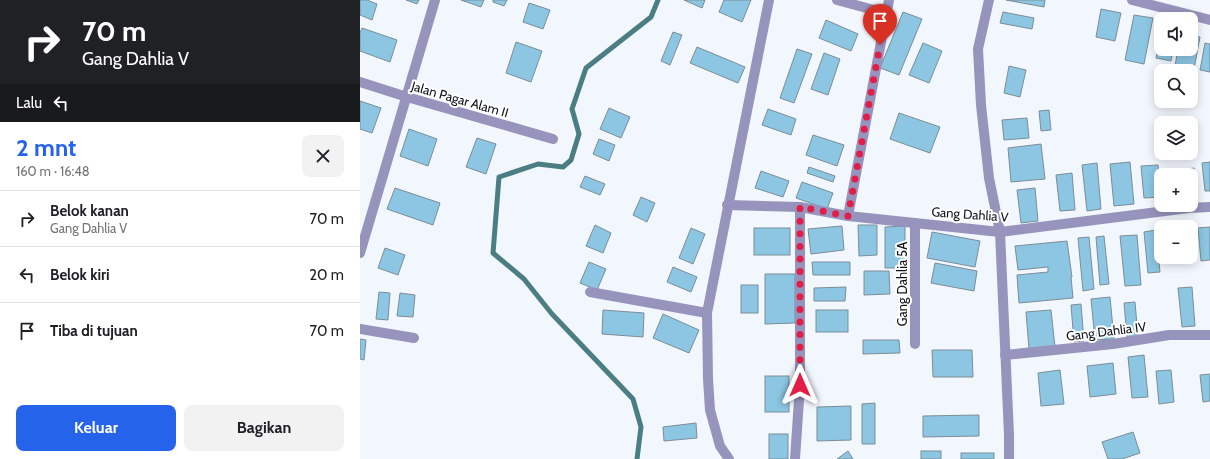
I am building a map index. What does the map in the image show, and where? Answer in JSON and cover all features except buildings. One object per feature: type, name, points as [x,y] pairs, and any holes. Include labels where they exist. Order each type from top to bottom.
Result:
[{"type":"street","points":[[360,253],[435,0]]},
{"type":"street","points":[[729,459],[720,446],[710,410],[706,313],[768,0]]},
{"type":"street","points":[[837,0],[885,13]]},
{"type":"street","points":[[848,216],[885,13],[889,0]]},
{"type":"street","points":[[989,0],[978,49],[981,105],[989,178],[1000,232],[1009,459]]},
{"type":"street","points":[[1132,0],[1210,20]]},
{"type":"street","name":"Jalan Pagar Alam II","points":[[360,82],[553,139]]},
{"type":"street","name":"Gang Dahlia V","points":[[728,205],[800,207],[848,216],[1000,232],[1189,208],[1210,207]]},
{"type":"street","points":[[795,459],[800,385],[800,207]]},
{"type":"street","name":"Gang Dahlia 5A","points":[[915,223],[915,344]]},
{"type":"street","points":[[590,292],[706,313]]},
{"type":"street","points":[[360,329],[414,338]]},
{"type":"street","name":"Gang Dahlia IV","points":[[1006,355],[1113,344],[1169,335],[1210,335]]},
{"type":"waterway","points":[[637,459],[641,427],[633,399],[552,314],[524,279],[493,253],[499,177],[538,164],[563,167],[571,160],[579,134],[572,109],[586,68],[651,17],[658,0]]},
{"type":"route","points":[[800,385],[800,207],[848,216],[880,45]]}]
